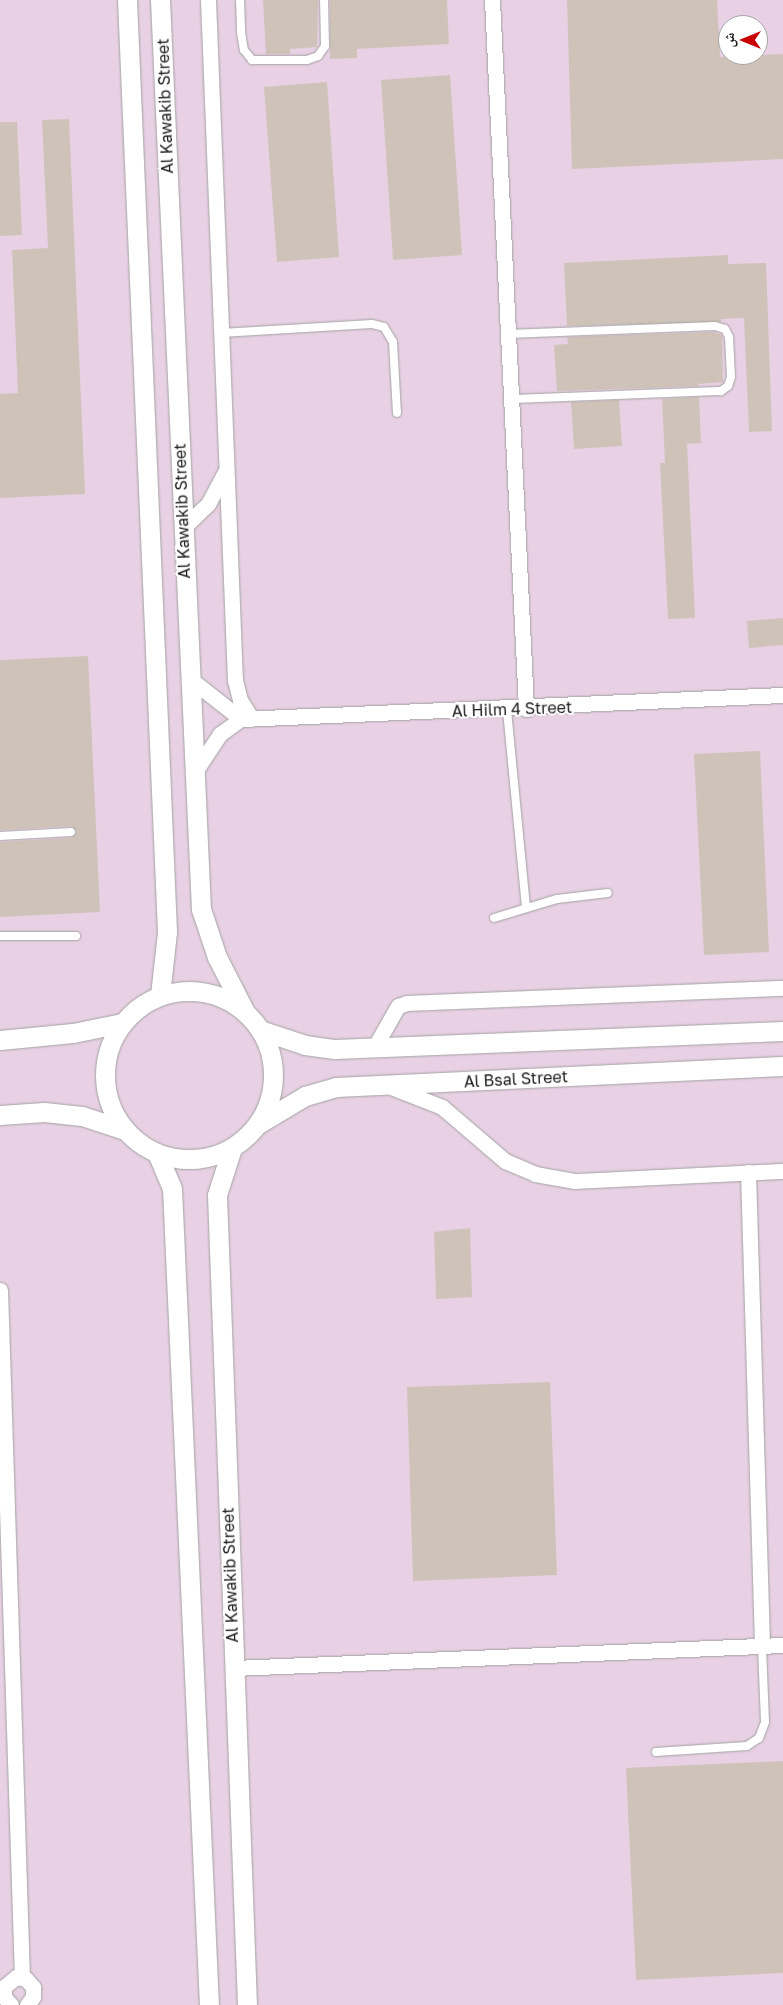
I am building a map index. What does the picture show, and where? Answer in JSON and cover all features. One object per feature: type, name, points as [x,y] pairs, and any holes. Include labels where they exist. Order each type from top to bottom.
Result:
[{"type":"street","name":"Al Kawakib Street","points":[[127,0],[167,932],[160,995]]},
{"type":"street","name":"Al Kawakib Street","points":[[160,0],[193,774],[201,909],[218,957],[245,1012]]},
{"type":"street","points":[[208,0],[235,680],[246,719]]},
{"type":"street","points":[[492,0],[526,709]]},
{"type":"street","points":[[183,528],[208,504],[226,468]]},
{"type":"street","points":[[189,678],[246,719]]},
{"type":"street","name":"Al Hilm 4 Street","points":[[246,719],[507,710],[783,695]]},
{"type":"street","points":[[193,774],[220,734],[246,719]]},
{"type":"street","points":[[374,1048],[398,1006],[408,1003],[783,988]]},
{"type":"street","points":[[0,1115],[44,1112],[82,1116],[125,1130],[157,1153],[195,1159],[232,1148],[258,1124],[272,1087],[269,1048],[260,1030],[245,1012],[226,999],[205,992],[182,991],[160,995],[139,1007],[122,1024],[111,1044],[105,1066],[110,1104],[125,1130]]},
{"type":"street","points":[[0,1040],[74,1033],[122,1024]]},
{"type":"street","points":[[260,1030],[305,1045],[374,1048],[783,1031]]},
{"type":"street","name":"Al Bsal Street","points":[[258,1124],[305,1096],[336,1087],[783,1066]]},
{"type":"street","points":[[385,1085],[442,1107],[505,1161],[535,1174],[575,1181],[783,1170]]},
{"type":"street","name":"Al Kawakib Street","points":[[232,1148],[217,1196],[247,2005]]},
{"type":"street","points":[[157,1153],[172,1188],[209,2005]]},
{"type":"street","points":[[748,1172],[762,1646]]},
{"type":"street","points":[[0,1290],[22,1977]]},
{"type":"street","points":[[234,1668],[783,1645]]},
{"type":"street","points":[[5,1996],[11,1978],[22,1977],[30,1982],[34,1992],[26,2005]]},
{"type":"lane","points":[[240,0],[242,41],[252,60],[307,60],[318,56],[325,46],[324,0]]},
{"type":"lane","points":[[221,333],[372,324],[384,326],[393,342],[397,413]]},
{"type":"lane","points":[[508,334],[715,326],[725,329],[730,337],[730,382],[721,391],[511,399]]},
{"type":"lane","points":[[507,710],[526,908]]},
{"type":"lane","points":[[0,836],[70,832]]},
{"type":"lane","points":[[494,918],[567,897],[608,893]]},
{"type":"lane","points":[[0,936],[76,936]]},
{"type":"lane","points":[[656,1752],[748,1746],[759,1738],[765,1722],[762,1646]]},
{"type":"shaded area","points":[[0,0],[783,0],[783,2005],[0,2005]]},
{"type":"building","points":[[263,0],[318,0],[317,47],[290,49],[290,54],[266,54]]},
{"type":"building","points":[[330,0],[447,0],[449,44],[357,49],[357,58],[330,59]]},
{"type":"building","points":[[567,0],[717,0],[718,65],[768,65],[768,55],[783,54],[783,159],[572,169]]},
{"type":"building","points":[[450,75],[462,255],[393,260],[381,80]]},
{"type":"building","points":[[327,82],[339,257],[277,262],[264,87]]},
{"type":"building","points":[[69,119],[85,494],[0,498],[0,394],[18,393],[12,250],[48,248],[42,120]]},
{"type":"building","points":[[0,122],[17,122],[22,235],[0,236]]},
{"type":"building","points":[[728,255],[728,264],[766,263],[772,431],[749,432],[744,318],[721,319],[721,322],[567,326],[564,263]]},
{"type":"building","points":[[714,332],[722,335],[723,382],[698,384],[699,386],[557,391],[554,345],[568,344],[567,337]]},
{"type":"building","points":[[699,397],[701,443],[687,444],[695,618],[668,619],[660,463],[665,463],[662,399]]},
{"type":"building","points":[[619,400],[622,446],[574,449],[571,402]]},
{"type":"building","points":[[783,618],[783,645],[749,648],[747,621]]},
{"type":"building","points":[[88,656],[100,912],[0,917],[0,842],[71,838],[77,832],[71,826],[0,830],[0,660]]},
{"type":"building","points":[[760,751],[769,952],[704,955],[694,754]]},
{"type":"building","points":[[470,1228],[472,1297],[436,1299],[434,1232]]},
{"type":"building","points":[[550,1382],[557,1575],[413,1581],[407,1387]]},
{"type":"building","points":[[783,1761],[783,1973],[636,1980],[626,1768]]}]
